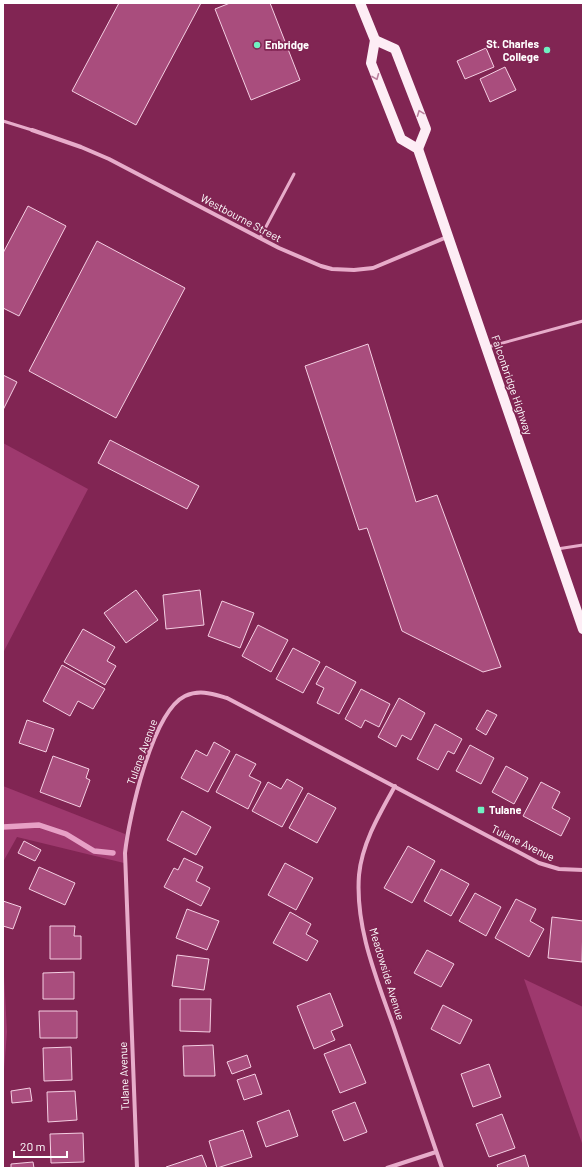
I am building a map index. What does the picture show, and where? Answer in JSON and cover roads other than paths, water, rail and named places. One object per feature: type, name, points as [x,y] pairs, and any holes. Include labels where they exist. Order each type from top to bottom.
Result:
[{"type":"main road","points":[[360,3],[375,40],[371,63],[401,139],[418,148],[426,129],[395,49],[375,40]]},
{"type":"main road","name":"Falconbridge Highway","points":[[418,148],[447,237],[487,347],[583,629]]},
{"type":"street","name":"Westbourne Street","points":[[32,130],[81,147],[109,159],[260,238],[321,266],[342,270],[373,268],[447,237]]},
{"type":"street","name":"Tulane Avenue","points":[[137,1168],[125,852],[132,806],[158,730],[165,716],[177,701],[198,692],[209,692],[227,698],[539,863],[559,869],[583,870]]},
{"type":"street","name":"Meadowside Avenue","points":[[395,786],[378,816],[364,853],[360,873],[360,909],[372,964],[442,1168]]},
{"type":"street","points":[[387,1168],[436,1152]]},
{"type":"lane","points":[[3,121],[32,130]]},
{"type":"lane","points":[[260,238],[294,174]]},
{"type":"lane","points":[[487,347],[583,321]]},
{"type":"lane","points":[[556,550],[583,545]]},
{"type":"waterway","points":[[3,827],[39,825],[66,834],[94,851],[113,853]]},
{"type":"place","name":"Enbridge","points":[[257,45]]},
{"type":"place","name":"St. Charles College","points":[[547,50]]},
{"type":"place","name":"Tulane","points":[[481,810]]}]
